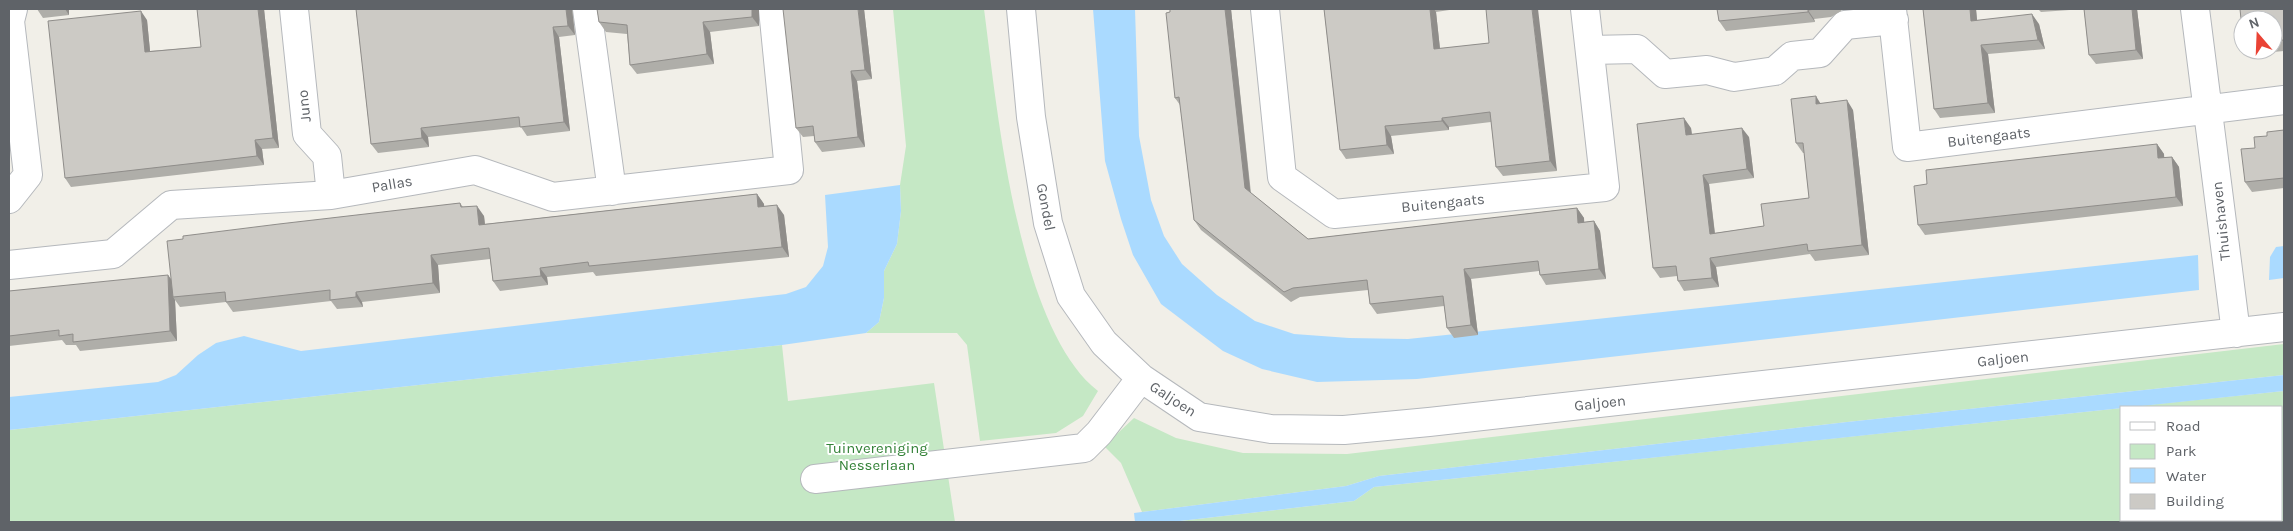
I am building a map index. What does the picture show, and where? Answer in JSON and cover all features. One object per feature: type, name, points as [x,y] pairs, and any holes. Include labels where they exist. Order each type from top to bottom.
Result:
[{"type":"street","points":[[9,199],[28,175],[10,22],[13,9]]},
{"type":"street","name":"Juno","points":[[294,9],[307,134],[327,156],[331,195]]},
{"type":"street","points":[[587,9],[612,191]]},
{"type":"street","name":"Pallas","points":[[9,265],[113,254],[170,205],[331,195],[475,170],[553,197],[789,170],[773,9]]},
{"type":"street","name":"Gondel","points":[[1020,9],[1031,117],[1048,223],[1071,296],[1104,344],[1141,378]]},
{"type":"street","name":"Buitengaats","points":[[1265,9],[1282,177],[1334,214],[1605,187],[1585,9]]},
{"type":"street","name":"Thuishaven","points":[[2195,9],[2209,109],[2229,290],[2236,333]]},
{"type":"street","points":[[1590,50],[1637,49],[1665,74],[1707,70],[1734,78],[1775,71],[1792,56],[1820,53],[1845,25],[1893,14]]},
{"type":"street","name":"Buitengaats","points":[[1893,14],[1908,147],[2209,109]]},
{"type":"street","points":[[2209,109],[2284,100]]},
{"type":"street","name":"Galjoen","points":[[815,479],[1084,448],[1099,434],[1141,378],[1199,416],[1271,429],[1344,430],[2284,327]]},
{"type":"green space","points":[[893,9],[984,9],[1004,156],[1030,268],[1048,319],[1070,361],[1098,391],[1083,416],[1056,433],[980,441],[967,345],[957,333],[866,333],[879,322],[884,298],[884,271],[897,244],[901,211],[900,185],[906,146]]},
{"type":"green space","points":[[2284,344],[2284,375],[1847,422],[1379,476],[1346,486],[1142,512],[1121,463],[1104,446],[1134,418],[1176,438],[1243,453],[1347,454]]},
{"type":"green space","name":"Tuinvereniging Nesserlaan","points":[[782,345],[788,401],[934,383],[955,522],[9,522],[9,430]]},
{"type":"green space","points":[[2284,391],[2284,522],[1171,522],[1354,501],[1374,487],[2120,408],[2120,521],[2283,521],[2283,406],[2137,406]]},
{"type":"water","points":[[1093,9],[1135,9],[1139,136],[1151,200],[1164,236],[1182,264],[1217,295],[1255,321],[1294,334],[1349,338],[1408,339],[2198,255],[2199,290],[1417,379],[1317,382],[1262,369],[1223,351],[1161,304],[1133,255],[1105,161]]},
{"type":"water","points":[[900,185],[901,211],[897,244],[884,271],[884,298],[879,322],[866,333],[782,345],[9,430],[9,397],[158,382],[176,375],[198,355],[216,343],[244,336],[301,351],[786,294],[806,287],[823,266],[828,247],[825,195]]},
{"type":"water","points":[[2284,246],[2284,278],[2269,280],[2270,257],[2276,247]]},
{"type":"water","points":[[2284,375],[2284,391],[2142,406],[2120,406],[2120,408],[1374,487],[1354,501],[1171,522],[1135,522],[1134,513],[1346,486],[1379,476],[1847,422]]},
{"type":"building","points":[[197,9],[258,9],[273,138],[255,140],[257,156],[65,178],[48,21],[141,11],[145,52],[201,47]]},
{"type":"building","points":[[356,9],[566,9],[568,26],[553,27],[564,122],[520,127],[519,117],[421,128],[422,138],[371,144]]},
{"type":"building","points":[[597,9],[752,9],[752,17],[703,22],[707,54],[630,65],[627,25],[599,22]]},
{"type":"building","points":[[783,9],[858,9],[865,70],[851,71],[858,137],[815,142],[813,126],[796,128]]},
{"type":"building","points":[[1170,9],[1225,9],[1245,188],[1308,239],[1577,208],[1578,223],[1594,221],[1599,269],[1540,275],[1538,261],[1464,269],[1471,325],[1447,328],[1443,296],[1370,304],[1367,280],[1293,288],[1284,292],[1194,220],[1179,97],[1175,98],[1166,13],[1170,12]]},
{"type":"building","points":[[1324,9],[1430,9],[1434,49],[1489,43],[1486,9],[1532,9],[1550,161],[1496,167],[1490,112],[1442,118],[1442,121],[1385,126],[1387,145],[1340,150]]},
{"type":"building","points":[[1717,9],[1816,9],[1808,10],[1808,12],[1719,21]]},
{"type":"building","points":[[1923,9],[1970,9],[1971,21],[2032,14],[2038,40],[1981,45],[1988,103],[1934,109]]},
{"type":"building","points":[[2084,9],[2132,9],[2136,50],[2089,55]]},
{"type":"building","points":[[2284,9],[2284,40],[2283,10],[2240,10]]},
{"type":"building","points":[[1816,96],[1816,104],[1847,100],[1862,245],[1808,251],[1807,244],[1710,258],[1712,278],[1678,281],[1676,266],[1653,268],[1637,124],[1684,118],[1686,135],[1742,128],[1747,169],[1703,175],[1710,234],[1764,226],[1761,204],[1809,198],[1803,143],[1796,143],[1791,99]]},
{"type":"building","points":[[2284,130],[2284,178],[2245,182],[2241,149],[2255,148],[2254,137],[2267,136],[2267,132]]},
{"type":"building","points":[[2157,144],[2158,158],[2172,157],[2176,197],[1918,225],[1914,186],[1927,184],[1926,170]]},
{"type":"building","points":[[757,194],[758,207],[777,205],[782,247],[589,266],[588,262],[540,268],[541,276],[493,281],[489,248],[431,255],[433,283],[356,292],[356,297],[330,300],[330,290],[226,302],[225,292],[173,297],[167,241],[183,239],[183,236],[460,203],[461,207],[477,206],[479,225]]},
{"type":"building","points":[[168,275],[170,331],[73,342],[73,334],[59,336],[59,330],[9,336],[9,291]]}]
